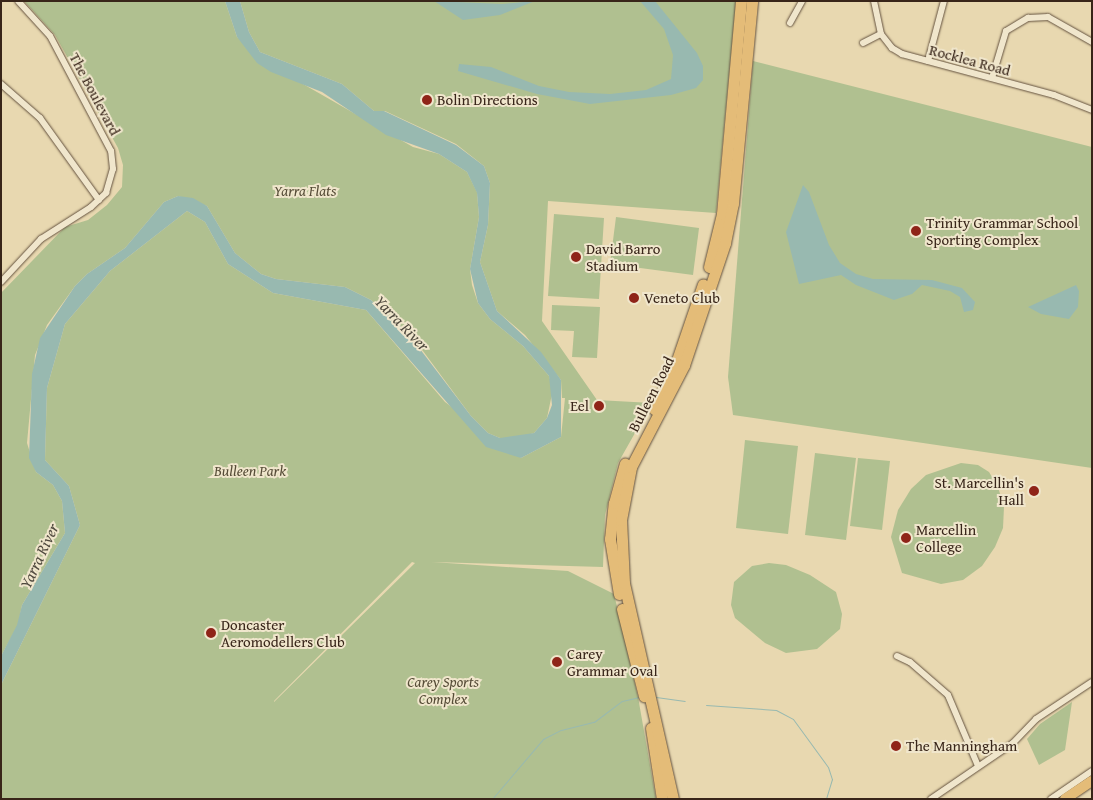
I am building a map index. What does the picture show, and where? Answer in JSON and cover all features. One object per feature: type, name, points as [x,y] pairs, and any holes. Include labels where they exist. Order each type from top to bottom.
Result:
[{"type":"highway","name":"Bulleen Road","points":[[674,799],[611,558],[614,503],[635,442],[676,364],[718,236],[741,1]]},
{"type":"highway","name":"Bulleen Road","points":[[662,799],[653,737],[622,572],[623,502],[638,453],[684,365],[725,243],[733,203],[752,1]]},
{"type":"main road","points":[[1065,799],[1092,781]]},
{"type":"main road","points":[[1075,799],[1092,788]]},
{"type":"street","name":"The Boulevard","points":[[1,282],[41,239],[99,200],[111,184],[111,151],[50,36],[18,1]]},
{"type":"street","points":[[790,23],[802,1]]},
{"type":"street","points":[[863,43],[881,34],[874,1]]},
{"type":"street","points":[[928,61],[944,1]]},
{"type":"street","points":[[992,78],[1006,31],[1028,18],[1048,17],[1092,42]]},
{"type":"street","name":"Rocklea Road","points":[[881,34],[897,51],[1059,96],[1092,110]]},
{"type":"street","points":[[1,84],[40,118],[99,200]]},
{"type":"street","points":[[897,656],[910,662],[948,695],[978,766]]},
{"type":"street","points":[[931,799],[1018,740],[1036,719],[1092,682]]},
{"type":"street","points":[[1051,799],[1092,772]]},
{"type":"green space","name":"Yarra Flats","points":[[24,1],[225,1],[237,37],[303,84],[413,147],[439,154],[467,172],[477,192],[479,217],[470,269],[472,285],[478,303],[490,319],[523,346],[549,376],[553,389],[547,418],[534,433],[518,438],[500,438],[488,433],[471,416],[423,351],[390,315],[371,300],[345,287],[276,279],[261,274],[235,253],[207,206],[178,196],[164,202],[125,248],[87,274],[75,286],[47,325],[35,355],[27,443],[36,472],[53,485],[62,501],[65,533],[22,605],[18,625],[1,656],[1,293],[65,227],[88,220],[107,205],[122,187],[123,165],[118,148],[55,35]]},
{"type":"green space","points":[[240,1],[736,1],[716,213],[548,201],[542,321],[597,400],[652,403],[618,463],[605,515],[603,567],[432,562],[568,571],[614,594],[638,697],[656,799],[1,799],[1,685],[80,525],[69,486],[45,460],[47,388],[65,324],[110,271],[187,211],[205,222],[228,264],[273,293],[366,310],[445,402],[521,458],[561,437],[565,398],[562,398],[561,380],[525,335],[497,311],[480,262],[488,225],[490,183],[484,166],[456,144],[385,111],[374,111],[342,84],[260,52],[249,32]],"holes":[[[412,562],[415,563],[274,702]]]},
{"type":"green space","name":"Trinity Grammar School Sporting Complex","points":[[753,61],[1092,147],[1092,468],[733,415],[728,377]]},
{"type":"green space","name":"David Barro Stadium","points":[[554,214],[604,218],[599,299],[548,296]]},
{"type":"green space","points":[[616,217],[699,228],[693,275],[610,264]]},
{"type":"green space","points":[[552,305],[600,307],[597,358],[572,357],[574,331],[551,330]]},
{"type":"green space","points":[[745,440],[798,446],[788,534],[736,528]]},
{"type":"green space","points":[[815,453],[856,458],[846,540],[805,535]]},
{"type":"green space","points":[[858,458],[890,461],[882,530],[850,526]]},
{"type":"green space","points":[[961,463],[978,465],[989,472],[998,487],[1004,507],[1003,528],[995,547],[982,566],[963,580],[941,584],[902,573],[891,537],[898,510],[911,489],[926,475]]},
{"type":"green space","points":[[769,563],[786,565],[810,575],[836,592],[842,614],[840,629],[817,649],[786,653],[765,643],[735,618],[731,605],[734,582],[752,566]]},
{"type":"green space","points":[[1072,702],[1065,750],[1039,765],[1027,739],[1040,724]]},
{"type":"water","points":[[225,1],[240,1],[249,32],[260,52],[342,84],[374,111],[384,111],[456,145],[484,166],[490,183],[488,225],[480,262],[497,311],[541,352],[561,380],[561,437],[521,458],[486,447],[366,310],[273,293],[228,264],[205,222],[187,211],[110,271],[65,324],[47,388],[45,460],[69,486],[80,525],[1,685],[1,656],[17,625],[22,605],[65,533],[62,501],[53,485],[36,472],[29,458],[32,374],[40,338],[75,286],[87,274],[125,248],[164,202],[178,196],[193,198],[207,206],[235,253],[261,274],[276,279],[345,287],[371,300],[407,332],[471,416],[488,433],[500,438],[534,433],[547,418],[552,405],[549,376],[523,346],[490,319],[478,303],[470,269],[479,217],[477,193],[467,172],[439,154],[386,135],[322,92],[271,72],[257,63],[237,37]]},
{"type":"water","points":[[434,1],[502,4],[535,1],[500,15],[463,20]]},
{"type":"water","points":[[640,1],[655,1],[697,53],[703,66],[703,80],[696,88],[671,95],[590,104],[537,94],[458,71],[459,64],[491,67],[539,86],[569,92],[610,94],[646,90],[671,79],[673,55],[664,29]]},
{"type":"water","points":[[803,185],[809,192],[829,245],[840,263],[856,274],[873,279],[932,280],[962,288],[975,302],[973,310],[964,312],[960,297],[950,291],[922,285],[912,294],[894,300],[856,285],[841,275],[799,284],[786,232]]},
{"type":"water","points":[[1076,285],[1079,291],[1078,307],[1069,319],[1041,314],[1028,307]]},
{"type":"waterway","points":[[492,799],[543,739],[561,730],[594,722],[622,701],[640,697]]},
{"type":"waterway","points":[[656,697],[685,701]]},
{"type":"waterway","points":[[706,705],[776,710],[793,719],[828,767],[832,779],[826,799]]},
{"type":"place","name":"Bolin Directions","points":[[427,100]]},
{"type":"place","name":"Trinity Grammar School Sporting Complex","points":[[916,231]]},
{"type":"place","name":"David Barro Stadium","points":[[576,257]]},
{"type":"place","name":"Veneto Club","points":[[634,298]]},
{"type":"place","name":"Eel","points":[[599,406]]},
{"type":"place","name":"St. Marcellin's Hall","points":[[1034,491]]},
{"type":"place","name":"Marcellin College","points":[[906,538]]},
{"type":"place","name":"Doncaster Aeromodellers Club","points":[[211,633]]},
{"type":"place","name":"Carey Grammar Oval","points":[[557,662]]},
{"type":"place","name":"The Manningham","points":[[896,746]]},
{"type":"water label","name":"Yarra River","points":[[402,323]]},
{"type":"water label","name":"Yarra River","points":[[39,556]]},
{"type":"park label","name":"Bulleen Park","points":[[250,471]]},
{"type":"park label","name":"Carey Sports Complex","points":[[443,690]]}]
